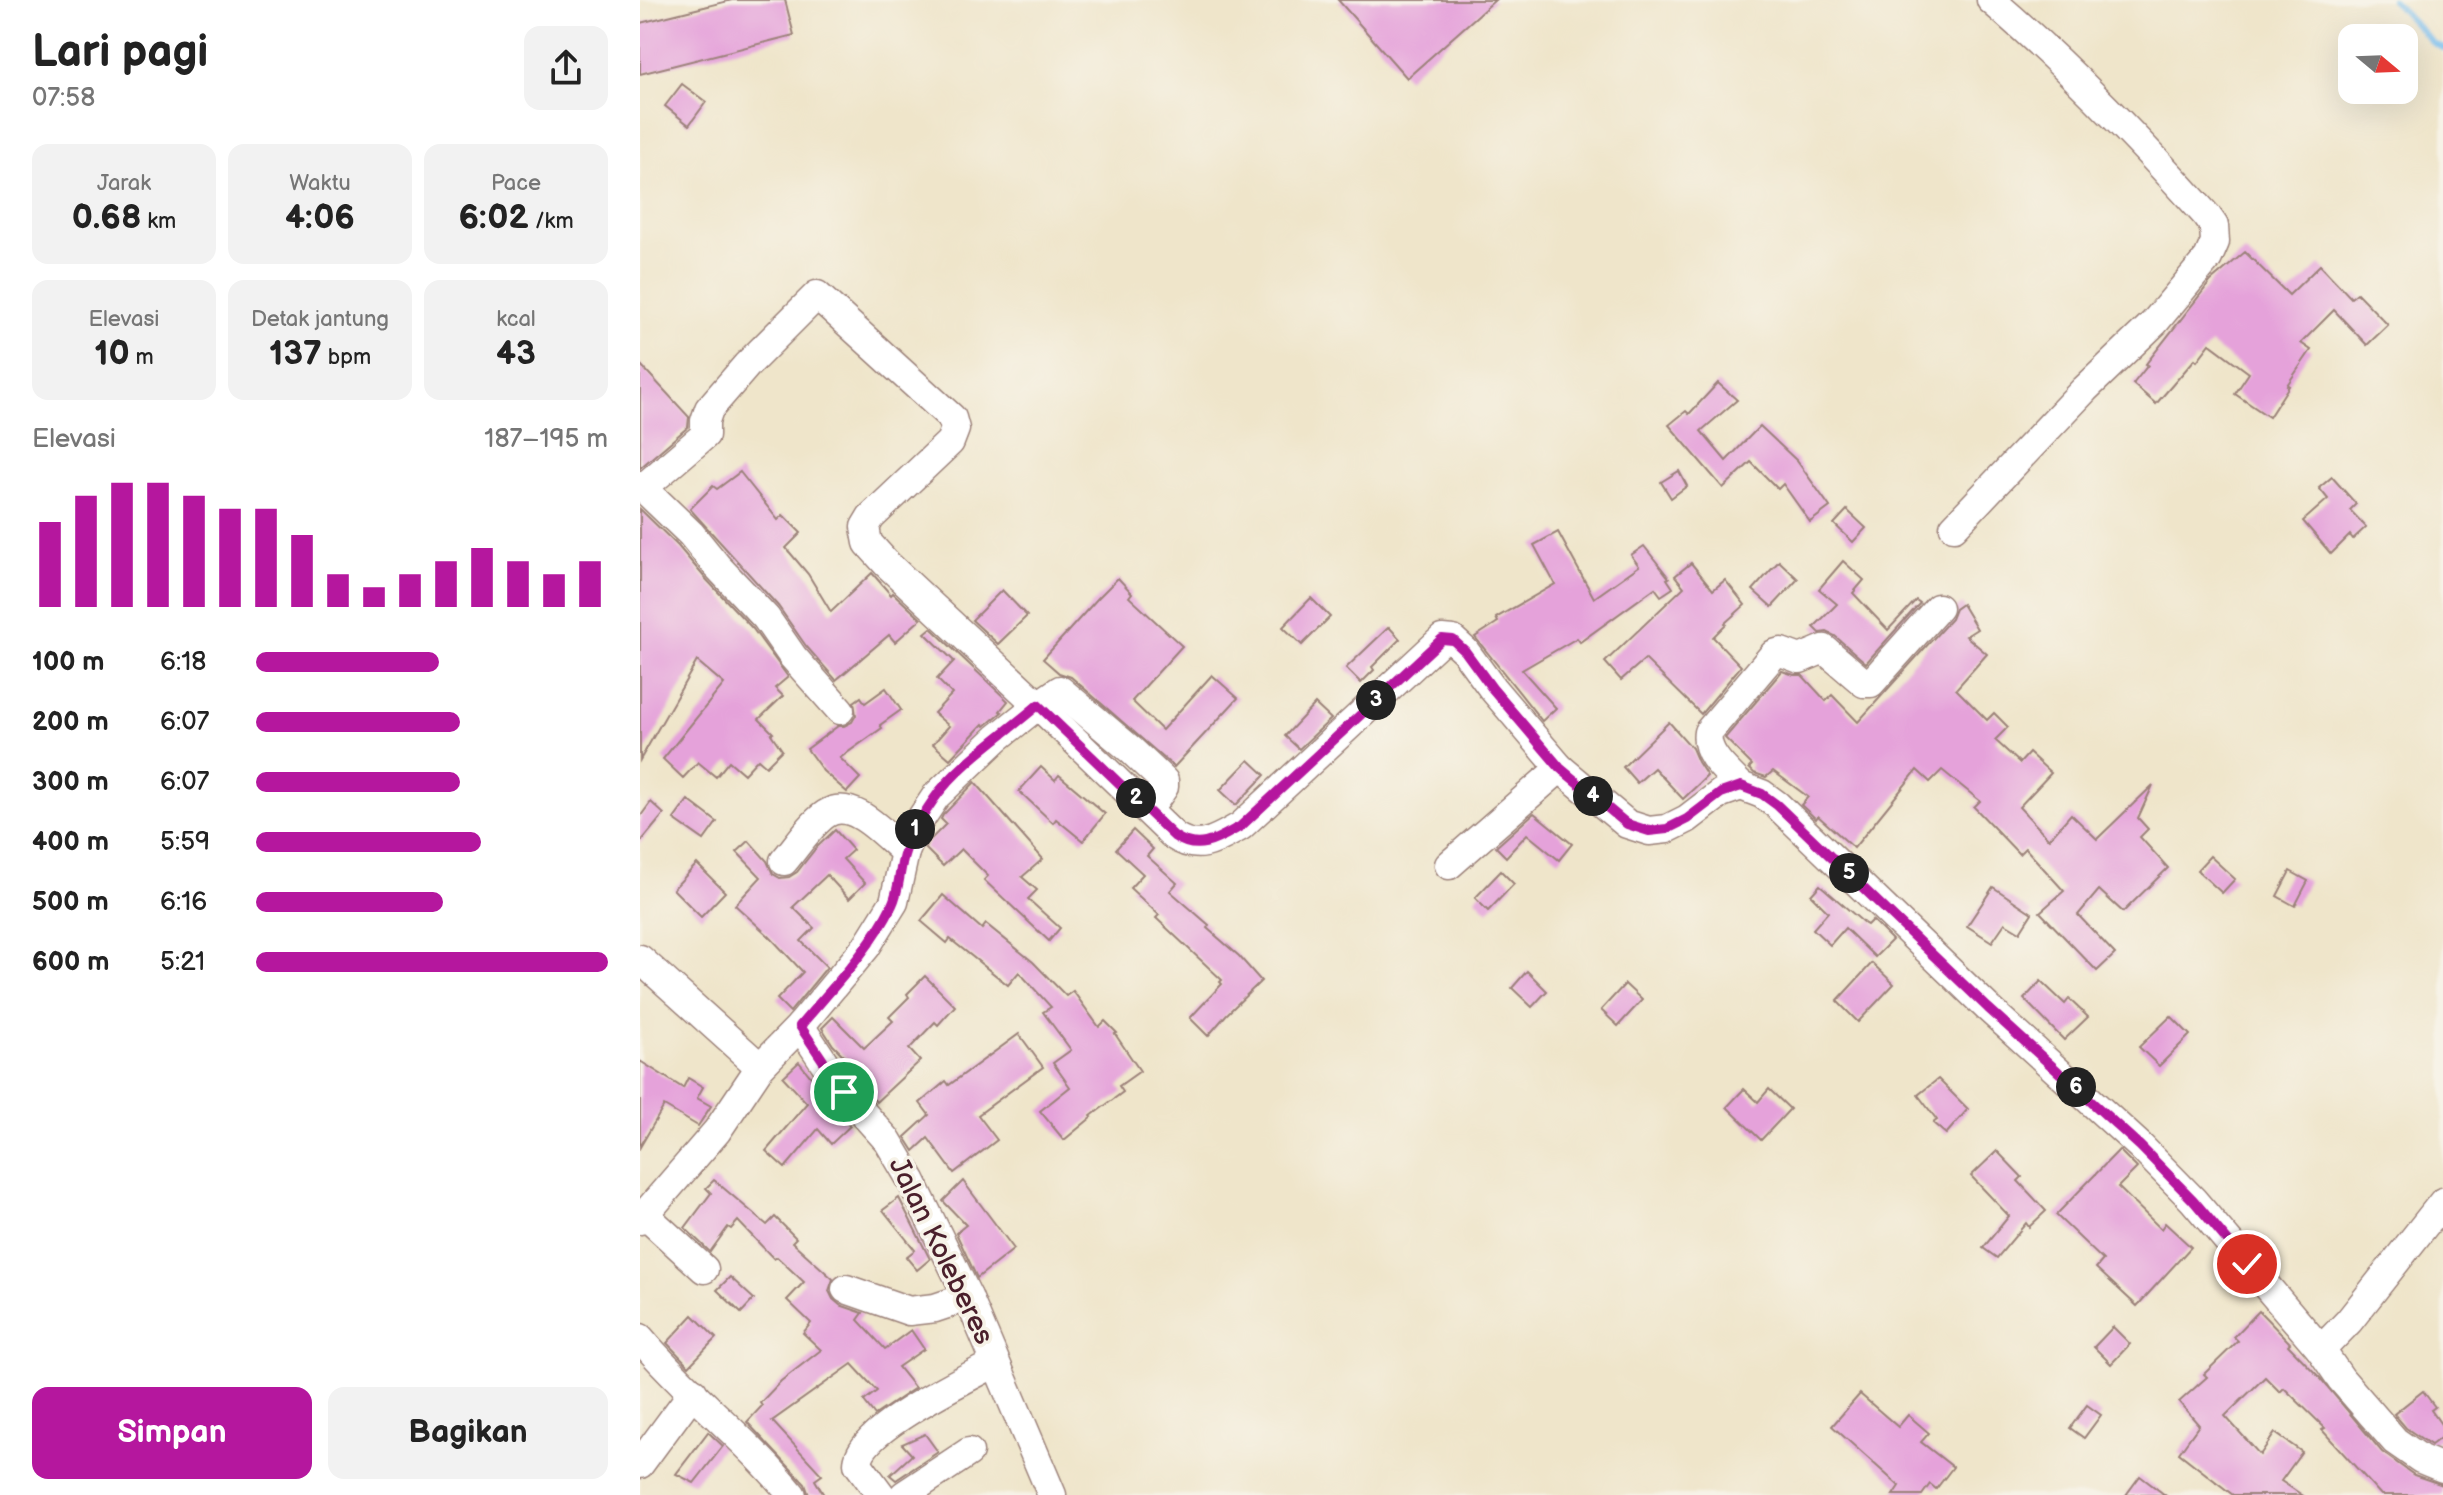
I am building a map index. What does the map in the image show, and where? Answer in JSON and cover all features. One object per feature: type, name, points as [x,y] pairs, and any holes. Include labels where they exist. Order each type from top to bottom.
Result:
[{"type":"street","points":[[1954,527],[2085,389],[2154,323],[2208,258],[2215,242],[2214,226],[2207,216],[2142,143],[2059,61],[1991,0]]},
{"type":"street","points":[[840,710],[793,657],[766,618],[691,534],[642,486],[705,435],[709,409],[747,365],[817,295],[952,418],[955,429],[950,442],[871,517],[865,527],[868,543],[1174,836],[1196,845],[1209,844],[1241,826],[1442,639],[1453,640],[1465,651],[1560,768],[1627,824],[1649,831],[1667,829],[1721,793],[1741,786]]},
{"type":"street","points":[[1938,608],[1871,683],[1864,683],[1824,649],[1800,659],[1781,652],[1774,654],[1708,732],[1707,745],[1714,757],[1741,786],[1762,794],[1777,805],[1988,1008],[2140,1146],[2193,1200],[2395,1441],[2421,1459],[2443,1468]]},
{"type":"street","points":[[704,1269],[642,1218],[717,1131],[760,1067],[800,1026],[866,947],[894,902],[905,852],[918,823],[936,796],[997,738],[1038,705]]},
{"type":"street","points":[[1449,865],[1560,768]]},
{"type":"street","points":[[784,861],[827,813],[841,809],[854,811],[905,852]]},
{"type":"street","points":[[640,959],[760,1067]]},
{"type":"street","name":"Jalan Koleberes","points":[[800,1026],[844,1092],[888,1141],[911,1180],[968,1297],[1052,1495]]},
{"type":"street","points":[[2321,1350],[2349,1321],[2443,1202]]},
{"type":"street","points":[[846,1289],[909,1311],[935,1308],[968,1297]]},
{"type":"street","points":[[640,1338],[771,1469],[792,1495]]},
{"type":"street","points":[[881,1495],[858,1464],[859,1455],[870,1441],[913,1408],[995,1363]]},
{"type":"street","points":[[640,1464],[693,1392]]},
{"type":"street","points":[[904,1495],[969,1452]]},
{"type":"building","points":[[732,0],[785,0],[794,35],[640,74],[640,23]]},
{"type":"building","points":[[1338,0],[1495,0],[1407,78]]},
{"type":"building","points":[[682,84],[706,102],[689,125],[665,106]]},
{"type":"building","points":[[2245,252],[2289,295],[2320,265],[2351,298],[2357,293],[2388,325],[2367,345],[2334,310],[2301,343],[2311,350],[2269,417],[2235,394],[2249,373],[2210,344],[2156,404],[2133,384],[2211,281]]},
{"type":"building","points":[[640,364],[689,417],[688,427],[640,468]]},
{"type":"building","points":[[1718,383],[1737,400],[1701,431],[1726,461],[1760,426],[1797,461],[1830,507],[1810,522],[1783,484],[1778,489],[1751,462],[1723,488],[1669,425],[1686,411],[1689,414]]},
{"type":"building","points":[[1679,471],[1687,486],[1671,498],[1661,482]]},
{"type":"building","points":[[740,472],[778,520],[783,515],[801,533],[786,548],[808,574],[831,612],[872,573],[891,595],[893,593],[921,619],[895,642],[889,635],[836,680],[806,646],[778,606],[690,509],[713,486],[717,489]]},
{"type":"building","points":[[2332,477],[2356,504],[2350,510],[2366,527],[2353,539],[2350,535],[2331,554],[2303,521],[2328,499],[2319,488]]},
{"type":"building","points":[[640,509],[753,629],[788,677],[775,688],[783,696],[759,719],[773,733],[782,750],[766,766],[758,759],[744,774],[729,761],[716,777],[698,762],[683,778],[663,759],[724,684],[697,661],[640,760]]},
{"type":"building","points":[[1847,510],[1866,528],[1853,542],[1834,524]]},
{"type":"building","points":[[1558,532],[1594,598],[1639,566],[1631,555],[1644,546],[1673,588],[1661,596],[1655,588],[1580,642],[1577,638],[1522,670],[1556,708],[1542,721],[1475,637],[1498,622],[1496,618],[1555,584],[1534,545]]},
{"type":"building","points":[[1779,561],[1798,579],[1772,607],[1753,590]]},
{"type":"building","points":[[1843,561],[1864,580],[1853,593],[1888,630],[1916,600],[1920,603],[1866,663],[1835,636],[1820,633],[1814,627],[1837,604],[1819,589]]},
{"type":"building","points":[[1691,563],[1713,590],[1725,580],[1745,605],[1713,637],[1741,666],[1701,714],[1645,659],[1621,680],[1605,662],[1684,587],[1675,576]]},
{"type":"building","points":[[1118,578],[1132,593],[1129,597],[1182,646],[1132,701],[1162,730],[1212,675],[1238,698],[1174,767],[1071,677],[1059,673],[1043,659]]},
{"type":"building","points":[[1002,590],[1027,616],[998,644],[972,620]]},
{"type":"building","points":[[1311,598],[1330,617],[1302,645],[1283,627]]},
{"type":"building","points":[[1962,604],[1977,629],[1966,636],[1987,654],[1956,689],[1987,720],[1994,713],[2008,727],[1995,740],[2020,763],[2029,753],[2051,773],[2019,807],[2049,839],[2071,814],[2097,839],[2153,785],[2138,818],[2148,829],[2140,837],[2168,868],[2123,912],[2099,890],[2078,915],[2115,954],[2097,971],[2040,912],[2064,891],[2025,848],[2019,854],[1974,807],[1980,801],[1942,770],[1930,782],[1917,770],[1854,848],[1801,805],[1808,797],[1773,771],[1766,777],[1754,773],[1749,768],[1752,765],[1725,738],[1782,671],[1802,675],[1826,701],[1832,695],[1858,722]]},
{"type":"building","points":[[1389,627],[1400,639],[1361,683],[1346,668]]},
{"type":"building","points":[[931,628],[1008,701],[1002,712],[985,726],[983,724],[950,759],[933,744],[949,726],[934,713],[952,694],[937,679],[954,661],[925,633]]},
{"type":"building","points":[[886,688],[901,710],[840,758],[860,778],[847,792],[823,771],[807,749],[838,726],[852,722],[856,715],[854,702],[861,697],[865,703]]},
{"type":"building","points":[[1315,704],[1331,719],[1299,749],[1285,736]]},
{"type":"building","points":[[1669,722],[1692,748],[1707,776],[1683,799],[1654,768],[1637,783],[1623,767]]},
{"type":"building","points":[[1249,760],[1265,775],[1236,805],[1220,790]]},
{"type":"building","points":[[1041,767],[1055,780],[1059,775],[1105,814],[1083,841],[1056,819],[1053,823],[1019,791]]},
{"type":"building","points":[[975,782],[1043,859],[1022,877],[1037,890],[1028,899],[1060,928],[1049,941],[984,880],[988,876],[961,849],[943,866],[925,848],[946,824],[941,819],[943,815]]},
{"type":"building","points":[[688,800],[717,822],[704,840],[674,819]]},
{"type":"building","points":[[651,802],[664,814],[640,843],[640,817]]},
{"type":"building","points":[[1534,813],[1572,844],[1559,860],[1527,834],[1506,857],[1496,847]]},
{"type":"building","points":[[835,830],[853,850],[843,859],[865,883],[849,899],[827,875],[793,907],[814,928],[801,941],[827,967],[790,1012],[777,999],[803,972],[735,905],[761,877],[737,852],[749,841],[767,861],[773,874],[780,878],[789,877]]},
{"type":"building","points":[[1133,830],[1153,849],[1147,856],[1177,883],[1170,891],[1209,925],[1207,928],[1239,956],[1261,981],[1208,1036],[1190,1018],[1222,984],[1222,980],[1156,918],[1159,915],[1130,888],[1143,874],[1116,849]]},
{"type":"building","points":[[2210,856],[2235,879],[2222,893],[2197,870]]},
{"type":"building","points":[[697,864],[725,892],[701,917],[673,889]]},
{"type":"building","points":[[1501,871],[1514,884],[1488,911],[1475,898]]},
{"type":"building","points":[[2290,871],[2308,881],[2295,906],[2277,896]]},
{"type":"building","points":[[1820,885],[1865,924],[1872,920],[1892,940],[1875,957],[1845,928],[1830,945],[1813,929],[1828,912],[1811,895]]},
{"type":"building","points":[[1993,887],[2032,913],[2020,932],[2005,923],[1992,942],[1967,926]]},
{"type":"building","points":[[943,895],[982,929],[986,924],[1033,962],[1066,996],[1073,991],[1099,1027],[1105,1021],[1117,1033],[1140,1071],[1119,1086],[1123,1092],[1064,1140],[1040,1111],[1070,1087],[1053,1063],[1071,1050],[1043,1012],[1051,1007],[1019,972],[1008,985],[950,939],[947,943],[921,921]]},
{"type":"building","points":[[1872,963],[1894,984],[1858,1022],[1837,1001]]},
{"type":"building","points":[[1527,971],[1547,991],[1532,1007],[1512,988]]},
{"type":"building","points":[[925,976],[955,1006],[909,1049],[920,1061],[876,1102],[853,1075],[858,1070],[833,1045],[822,1028],[833,1017],[864,1048],[893,1021],[889,1017]]},
{"type":"building","points":[[2041,981],[2065,1004],[2069,999],[2088,1017],[2064,1040],[2024,999]]},
{"type":"building","points":[[1625,984],[1642,1000],[1618,1026],[1601,1010]]},
{"type":"building","points":[[2171,1016],[2190,1035],[2159,1066],[2139,1047]]},
{"type":"building","points":[[1019,1034],[1043,1067],[978,1115],[997,1140],[954,1173],[928,1138],[914,1151],[905,1137],[929,1115],[920,1103],[946,1081],[949,1085]]},
{"type":"building","points":[[640,1061],[683,1088],[688,1078],[703,1087],[697,1098],[711,1106],[698,1126],[664,1106],[640,1147]]},
{"type":"building","points":[[799,1062],[850,1126],[831,1144],[818,1129],[785,1168],[766,1151],[807,1103],[783,1077]]},
{"type":"building","points":[[1938,1079],[1968,1109],[1946,1134],[1933,1123],[1937,1120],[1918,1095]]},
{"type":"building","points":[[1744,1089],[1758,1102],[1769,1089],[1790,1109],[1761,1140],[1727,1107]]},
{"type":"building","points":[[2119,1150],[2137,1168],[2118,1187],[2161,1229],[2165,1223],[2191,1247],[2137,1306],[2096,1268],[2103,1260],[2056,1215]]},
{"type":"building","points":[[1997,1151],[2022,1177],[2018,1181],[2046,1211],[2029,1227],[2026,1223],[1997,1258],[1983,1248],[2009,1216],[1971,1176]]},
{"type":"building","points":[[714,1180],[767,1225],[775,1217],[796,1238],[792,1242],[833,1279],[829,1291],[833,1299],[840,1305],[863,1313],[858,1320],[885,1349],[911,1330],[924,1349],[898,1367],[915,1388],[875,1415],[864,1401],[877,1391],[852,1364],[772,1421],[822,1475],[815,1480],[824,1495],[809,1495],[805,1484],[747,1422],[781,1381],[821,1350],[803,1333],[811,1323],[787,1300],[804,1282],[777,1257],[774,1259],[738,1221],[731,1229],[728,1227],[710,1252],[685,1228],[711,1193],[706,1188]]},
{"type":"building","points":[[963,1181],[1014,1249],[977,1278],[956,1233],[966,1225],[943,1201]]},
{"type":"building","points":[[899,1198],[930,1259],[917,1270],[906,1257],[915,1250],[883,1210]]},
{"type":"building","points":[[730,1277],[754,1299],[741,1313],[717,1290]]},
{"type":"building","points":[[2259,1311],[2382,1452],[2414,1475],[2443,1485],[2443,1495],[2381,1495],[2322,1430],[2325,1428],[2284,1388],[2280,1392],[2265,1377],[2225,1416],[2260,1455],[2275,1433],[2302,1452],[2281,1481],[2302,1495],[2233,1495],[2179,1453],[2199,1425],[2179,1402],[2207,1377],[2204,1374],[2238,1341],[2234,1337]]},
{"type":"building","points":[[693,1315],[716,1338],[689,1366],[667,1343]]},
{"type":"building","points":[[2113,1327],[2130,1344],[2111,1364],[2094,1347]]},
{"type":"building","points":[[2423,1391],[2435,1407],[2431,1410],[2443,1427],[2443,1436],[2431,1445],[2406,1428],[2394,1414]]},
{"type":"building","points":[[1860,1394],[1898,1427],[1908,1415],[1929,1433],[1921,1442],[1953,1467],[1936,1489],[1930,1484],[1922,1495],[1893,1495],[1899,1486],[1832,1426]]},
{"type":"building","points":[[2087,1405],[2101,1415],[2084,1438],[2070,1428]]},
{"type":"building","points":[[708,1432],[723,1446],[694,1483],[676,1474]]},
{"type":"building","points":[[925,1434],[938,1452],[896,1480],[890,1475],[912,1455],[902,1444]]},
{"type":"building","points":[[2140,1476],[2165,1495],[2126,1495]]},
{"type":"waterway","points":[[2392,0],[2433,43],[2443,48]]},
{"type":"route","points":[[844,1092],[800,1026],[866,947],[887,915],[894,902],[905,852],[918,823],[936,796],[997,738],[1038,705],[1174,836],[1196,845],[1209,844],[1241,826],[1442,639],[1453,640],[1560,768],[1627,824],[1649,831],[1667,829],[1687,819],[1721,793],[1741,786],[1762,794],[1777,805],[1988,1008],[2140,1146],[2193,1200],[2247,1264]]}]
